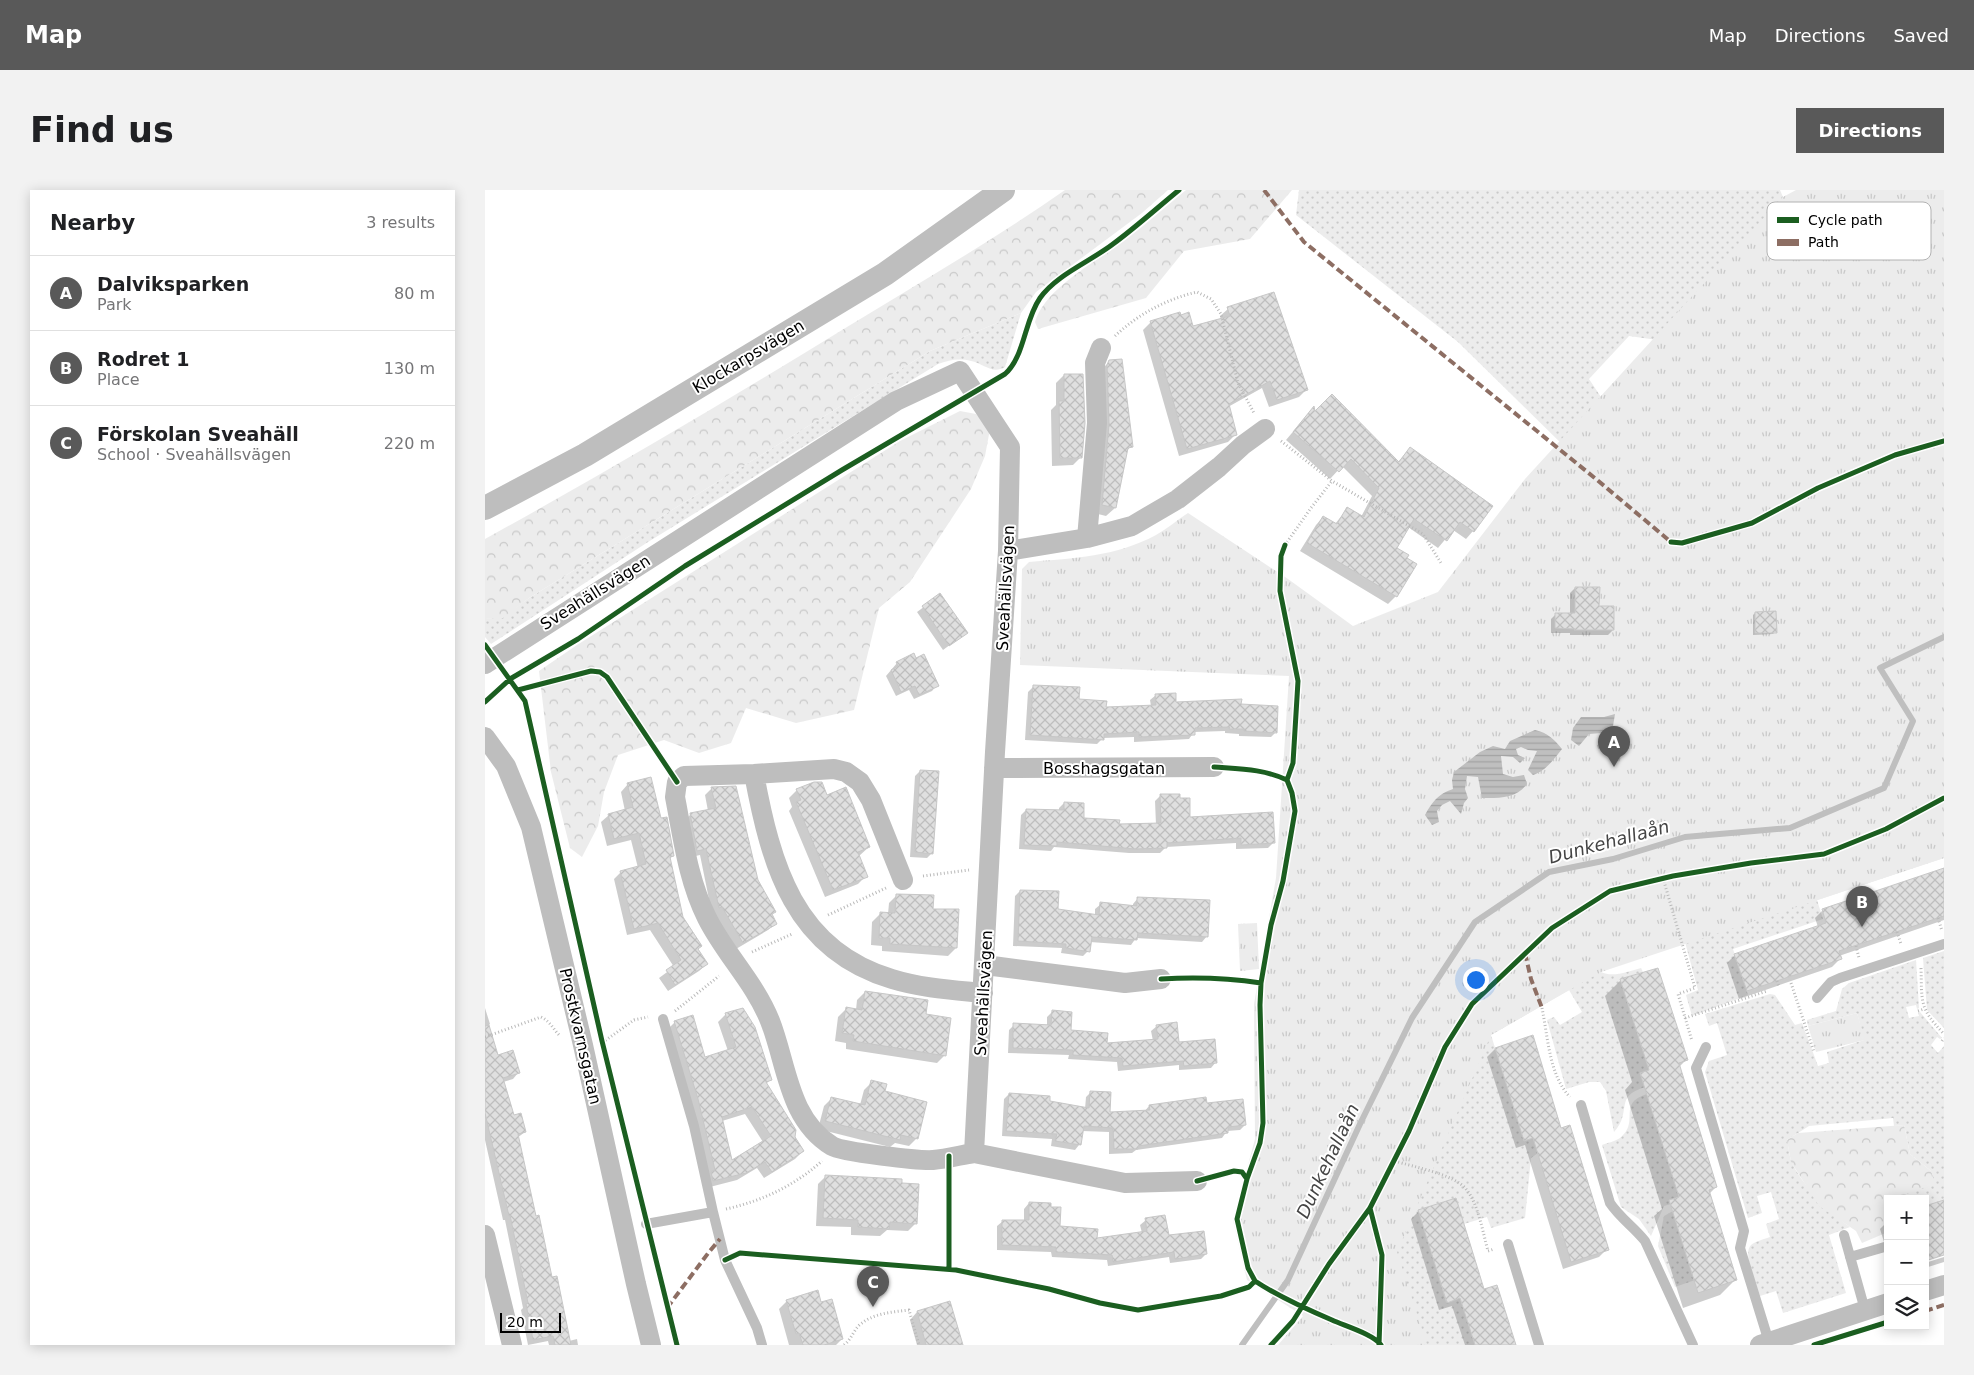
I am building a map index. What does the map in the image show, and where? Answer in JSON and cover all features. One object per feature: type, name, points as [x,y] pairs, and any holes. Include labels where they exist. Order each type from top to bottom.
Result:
[{"type":"street","name":"Klockarpsvägen","points":[[485,508],[585,455],[885,274],[1003,190]]},
{"type":"street","points":[[1087,538],[1097,423],[1095,362],[1101,348]]},
{"type":"street","name":"Sveahällsvägen","points":[[485,664],[896,401],[960,371],[1010,447],[1008,551],[994,768],[974,1153]]},
{"type":"street","points":[[1008,551],[1087,538],[1132,526],[1178,499],[1265,429]]},
{"type":"street","name":"Prostkvarnsgatan","points":[[485,736],[507,766],[531,827],[651,1345]]},
{"type":"street","name":"Bosshagsgatan","points":[[994,768],[1214,767]]},
{"type":"street","points":[[903,880],[871,800],[860,782],[846,772],[834,769],[684,776],[677,782],[675,797],[695,888],[707,918],[733,960],[745,974],[770,1020],[797,1106],[821,1138],[834,1148],[853,1152],[932,1160],[974,1153],[1125,1183],[1197,1181]]},
{"type":"street","points":[[753,774],[760,809],[775,859],[794,904],[809,926],[828,946],[860,967],[893,980],[941,989],[983,993]]},
{"type":"street","points":[[985,965],[1125,982],[1161,979]]},
{"type":"street","points":[[485,1235],[512,1345]]},
{"type":"street","points":[[1929,1290],[1944,1285]]},
{"type":"street","points":[[1771,1343],[1884,1304]]},
{"type":"lane","points":[[1817,998],[1831,982],[1840,978],[1944,944]]},
{"type":"lane","points":[[663,1019],[694,1126],[725,1260],[757,1328],[762,1345]]},
{"type":"lane","points":[[1706,1046],[1696,1068],[1744,1231],[1740,1248],[1771,1343]]},
{"type":"lane","points":[[1581,1105],[1610,1202],[1617,1214],[1637,1230],[1645,1241],[1693,1345]]},
{"type":"lane","points":[[646,1224],[713,1212]]},
{"type":"lane","points":[[1844,1235],[1865,1310]]},
{"type":"lane","points":[[1508,1244],[1539,1345]]},
{"type":"lane","points":[[1850,1257],[1884,1247]]},
{"type":"path","points":[[1285,545],[1332,481]]},
{"type":"path","points":[[602,1041],[607,1040],[634,1020],[653,1015],[663,1019],[701,992],[731,966],[733,960],[809,926],[903,880],[972,870],[989,871]]},
{"type":"path","points":[[1663,878],[1695,988],[1678,994],[1699,1060]]},
{"type":"path","points":[[1938,918],[1943,934]]},
{"type":"path","points":[[1897,932],[1902,947]]},
{"type":"path","points":[[1856,946],[1860,961]]},
{"type":"path","points":[[1920,952],[1921,997],[1924,1009],[1929,1018],[1944,1034]]},
{"type":"path","points":[[1777,981],[1779,987]]},
{"type":"path","points":[[1791,984],[1815,1052]]},
{"type":"path","points":[[1685,1018],[1767,992]]},
{"type":"path","points":[[1542,1008],[1554,1067],[1560,1084],[1569,1096],[1581,1105]]},
{"type":"path","points":[[1917,1011],[1924,1009]]},
{"type":"path","points":[[485,1036],[541,1017],[548,1020],[554,1030],[564,1039]]},
{"type":"path","points":[[713,1212],[744,1205],[781,1191],[807,1174],[825,1158],[829,1144]]},
{"type":"path","points":[[1395,1161],[1453,1180],[1465,1188],[1473,1200],[1488,1251],[1508,1244]]},
{"type":"path","points":[[844,1345],[849,1342],[861,1323],[886,1313],[909,1310],[919,1345]]},
{"type":"green space","points":[[1065,190],[1168,190],[1142,213],[1036,292],[1021,313],[930,351],[529,598],[503,618],[485,619],[485,539],[758,381],[1012,226]]},
{"type":"green space","points":[[1186,190],[1292,190],[1250,239],[1184,251],[1146,298],[1038,329],[1035,322],[1041,310],[1060,287],[1140,229]]},
{"type":"green space","points":[[1299,190],[1780,190],[1783,197],[1779,202],[1767,202],[1767,219],[1679,343],[1629,336],[1589,379],[1617,421],[1571,453],[1458,342],[1296,215]]},
{"type":"green space","points":[[1796,190],[1944,190],[1944,858],[1601,972],[1491,1035],[1397,1252],[1427,1345],[1278,1345],[1303,1316],[1247,1280],[1233,1220],[1255,1139],[1254,1004],[1276,878],[1289,676],[1020,665],[1022,569],[1029,562],[1094,555],[1125,548],[1156,535],[1188,513],[1288,579],[1353,626],[1438,592],[1525,479],[1767,214],[1767,260],[1931,260],[1931,202],[1778,202],[1783,197]]},
{"type":"green space","points":[[1021,313],[1005,367],[996,370],[975,362],[962,360],[938,364],[648,542],[491,644],[485,637],[485,619],[503,617],[529,598],[930,351]]},
{"type":"green space","points":[[960,411],[976,414],[990,429],[985,456],[971,489],[910,582],[879,608],[854,710],[796,723],[746,708],[731,743],[699,753],[664,740],[618,755],[604,792],[598,826],[582,857],[570,848],[551,772],[539,671],[577,645],[900,441]]},
{"type":"green space","points":[[1944,858],[1817,900],[1823,919],[1733,949],[1748,995],[1692,1016],[1686,995],[1698,990],[1669,883]]},
{"type":"green space","points":[[1257,923],[1259,969],[1240,971],[1238,924]]},
{"type":"green space","points":[[1944,951],[1944,1028],[1927,1010],[1923,958]]},
{"type":"green space","points":[[1916,960],[1919,1008],[1917,1009],[1916,1005],[1906,1007],[1909,1018],[1919,1016],[1918,1013],[1920,1012],[1942,1038],[1937,1037],[1931,1045],[1938,1053],[1944,1046],[1944,1200],[1929,1205],[1929,1195],[1905,1195],[1931,1171],[1910,1154],[1904,1125],[1894,1126],[1893,1118],[1809,1126],[1787,1140],[1792,1163],[1803,1181],[1826,1207],[1850,1227],[1829,1235],[1846,1293],[1783,1313],[1776,1291],[1760,1296],[1751,1270],[1748,1255],[1751,1245],[1770,1237],[1766,1224],[1779,1219],[1771,1192],[1757,1196],[1762,1213],[1748,1218],[1705,1072],[1709,1061],[1727,1055],[1717,1023],[1709,1026],[1705,1014],[1770,994],[1775,995],[1795,1025],[1802,1023],[1818,1066],[1829,1063],[1827,1052],[1864,1040],[1857,1013],[1808,1026],[1807,1020],[1836,1011],[1842,989],[1849,983]]},
{"type":"green space","points":[[1641,968],[1643,972],[1620,979],[1649,1070],[1645,1087],[1629,1095],[1626,1100],[1622,1118],[1614,1132],[1606,1091],[1600,1082],[1589,1082],[1566,1089],[1547,1020],[1554,1017],[1560,1025],[1582,1012],[1569,990],[1491,1035],[1524,1140],[1533,1138],[1538,1153],[1531,1158],[1525,1218],[1491,1228],[1487,1217],[1464,1224],[1419,1210],[1446,1302],[1460,1298],[1475,1345],[1390,1345],[1379,1201],[1454,1039],[1601,972],[1616,974]]},
{"type":"green space","points":[[1857,1013],[1865,1040],[1816,1052],[1808,1026]]},
{"type":"green space","points":[[1647,1094],[1679,1197],[1670,1200],[1671,1204],[1664,1206],[1651,1236],[1639,1219],[1621,1207],[1602,1145],[1620,1138],[1626,1132],[1629,1125],[1630,1108],[1638,1098]]},
{"type":"green space","points":[[1904,1125],[1910,1154],[1931,1171],[1935,1184],[1906,1195],[1884,1195],[1884,1234],[1862,1243],[1856,1231],[1819,1206],[1791,1162],[1787,1140],[1798,1133]]},
{"type":"green space","points":[[1673,1211],[1695,1280],[1675,1287],[1658,1246],[1664,1216]]},
{"type":"shaded area","points":[[1615,714],[1613,726],[1608,727],[1602,733],[1589,734],[1579,746],[1571,740],[1573,728],[1581,717],[1604,717]]},
{"type":"shaded area","points":[[1535,730],[1550,737],[1562,749],[1546,768],[1533,775],[1528,770],[1537,751],[1521,747],[1516,749],[1518,755],[1525,758],[1520,763],[1513,757],[1501,756],[1503,774],[1513,777],[1524,775],[1527,784],[1523,789],[1507,797],[1482,798],[1478,777],[1467,776],[1465,789],[1468,798],[1464,803],[1461,814],[1450,801],[1442,805],[1437,811],[1439,822],[1432,825],[1425,815],[1436,799],[1443,793],[1453,789],[1452,780],[1454,772],[1480,752],[1493,746],[1505,749],[1510,741]]},
{"type":"building","points":[[1274,292],[1308,390],[1277,400],[1270,381],[1229,404],[1237,435],[1187,449],[1150,321],[1180,312],[1181,315],[1189,312],[1193,326],[1230,316],[1227,307]]},
{"type":"building","points":[[1122,359],[1133,447],[1128,448],[1116,508],[1102,505],[1109,424],[1107,365],[1109,360]]},
{"type":"building","points":[[1064,374],[1083,374],[1085,423],[1082,458],[1060,458],[1059,401],[1064,401]]},
{"type":"building","points":[[1332,394],[1399,462],[1410,447],[1493,506],[1474,532],[1460,522],[1447,541],[1414,519],[1397,548],[1409,555],[1407,558],[1417,564],[1397,597],[1307,543],[1323,516],[1337,524],[1347,507],[1364,517],[1379,488],[1351,459],[1339,472],[1293,432],[1314,406],[1315,411]]},
{"type":"building","points":[[1575,587],[1600,587],[1599,606],[1614,606],[1614,630],[1555,628],[1555,613],[1575,613]]},
{"type":"building","points":[[940,593],[968,633],[949,646],[922,606]]},
{"type":"building","points":[[1776,611],[1777,633],[1755,633],[1755,612]]},
{"type":"building","points":[[914,653],[916,658],[924,654],[939,686],[919,695],[915,686],[901,692],[891,670],[898,666],[896,662]]},
{"type":"building","points":[[1033,685],[1080,687],[1079,699],[1107,701],[1106,707],[1156,705],[1155,694],[1176,693],[1176,702],[1242,699],[1241,704],[1278,706],[1277,733],[1229,729],[1230,727],[1195,728],[1195,735],[1139,737],[1139,732],[1104,734],[1104,740],[1030,735]]},
{"type":"building","points":[[920,770],[939,771],[933,854],[915,852]]},
{"type":"building","points":[[651,777],[661,818],[667,817],[674,856],[670,857],[683,917],[702,946],[698,949],[708,964],[675,985],[666,970],[681,960],[658,923],[634,929],[620,871],[646,864],[639,833],[614,839],[608,814],[633,807],[627,783]]},
{"type":"building","points":[[814,782],[822,782],[827,795],[846,787],[870,847],[858,852],[868,877],[833,890],[796,802],[801,800],[796,789]]},
{"type":"building","points":[[736,786],[758,880],[776,912],[772,914],[777,924],[743,943],[722,907],[719,908],[706,849],[697,851],[690,813],[716,808],[711,787]]},
{"type":"building","points":[[1160,794],[1180,794],[1180,798],[1190,798],[1190,817],[1273,812],[1275,843],[1241,845],[1241,838],[1167,843],[1167,848],[1135,849],[1057,842],[1057,846],[1024,845],[1026,809],[1064,810],[1064,802],[1084,803],[1084,818],[1120,820],[1119,824],[1161,823]]},
{"type":"building","points":[[1944,868],[1944,916],[1839,951],[1842,959],[1747,991],[1734,954],[1826,923],[1822,909]]},
{"type":"building","points":[[1020,890],[1059,891],[1058,909],[1099,915],[1100,902],[1137,906],[1137,897],[1210,900],[1208,937],[1138,933],[1137,940],[1092,937],[1090,952],[1066,948],[1066,944],[1018,941]]},
{"type":"building","points":[[896,894],[934,895],[933,909],[959,909],[957,948],[890,944],[890,938],[879,938],[880,912],[895,913]]},
{"type":"building","points":[[1658,968],[1688,1060],[1679,1063],[1717,1187],[1709,1190],[1737,1280],[1698,1293],[1669,1200],[1679,1197],[1640,1073],[1649,1070],[1620,979]]},
{"type":"building","points":[[865,991],[928,1000],[926,1014],[951,1018],[946,1056],[853,1041],[854,1035],[842,1033],[846,1007],[862,1010]]},
{"type":"building","points":[[743,1008],[755,1027],[772,1080],[766,1082],[796,1130],[795,1137],[804,1151],[772,1172],[765,1162],[746,1173],[713,1181],[711,1172],[715,1170],[698,1099],[674,1021],[693,1015],[705,1057],[736,1047],[725,1013]],"holes":[[[752,1107],[771,1136],[732,1160],[722,1117]]]},
{"type":"building","points":[[1052,1010],[1072,1012],[1071,1030],[1108,1033],[1107,1043],[1158,1039],[1156,1025],[1177,1022],[1179,1042],[1215,1039],[1217,1063],[1184,1066],[1183,1061],[1123,1066],[1122,1058],[1073,1055],[1073,1050],[1013,1048],[1013,1023],[1051,1025]]},
{"type":"building","points":[[489,1025],[498,1055],[513,1050],[520,1073],[503,1078],[514,1115],[521,1113],[526,1132],[518,1134],[536,1216],[539,1215],[552,1277],[557,1276],[571,1345],[555,1345],[553,1336],[533,1340],[526,1304],[528,1303],[510,1215],[485,1113],[485,1026]]},
{"type":"building","points":[[1533,1035],[1561,1128],[1570,1125],[1609,1250],[1571,1262],[1533,1138],[1524,1141],[1495,1048]]},
{"type":"building","points":[[871,1080],[887,1084],[885,1091],[927,1102],[918,1139],[901,1135],[900,1140],[825,1121],[831,1097],[865,1105]]},
{"type":"building","points":[[1090,1091],[1111,1092],[1110,1112],[1150,1110],[1149,1105],[1206,1097],[1207,1103],[1243,1099],[1246,1125],[1228,1127],[1228,1133],[1138,1146],[1138,1149],[1114,1149],[1113,1128],[1084,1126],[1081,1145],[1055,1141],[1057,1134],[1006,1131],[1009,1093],[1050,1096],[1050,1101],[1089,1108]]},
{"type":"building","points":[[825,1175],[902,1179],[902,1183],[919,1184],[917,1224],[890,1222],[889,1229],[858,1227],[858,1220],[823,1218]]},
{"type":"building","points":[[1456,1198],[1484,1289],[1497,1285],[1516,1345],[1475,1345],[1460,1298],[1447,1303],[1418,1210]]},
{"type":"building","points":[[1944,1200],[1944,1255],[1929,1260],[1929,1240],[1929,1205]]},
{"type":"building","points":[[1029,1202],[1051,1203],[1051,1207],[1061,1207],[1060,1226],[1098,1229],[1097,1238],[1147,1231],[1145,1218],[1165,1215],[1169,1235],[1204,1231],[1207,1254],[1175,1259],[1174,1252],[1113,1262],[1112,1255],[1056,1252],[1056,1247],[1002,1245],[1002,1220],[1029,1220]]},
{"type":"building","points":[[818,1290],[821,1302],[832,1299],[843,1339],[824,1345],[803,1345],[799,1333],[796,1334],[786,1300]]},
{"type":"building","points":[[950,1301],[963,1345],[926,1345],[917,1311]]},
{"type":"waterway","name":"Dunkehallaån","points":[[1242,1345],[1288,1280],[1360,1124],[1412,1018],[1475,922],[1549,872],[1613,859],[1685,837],[1790,828],[1884,788],[1913,721],[1880,668],[1944,637]]},
{"type":"marked path","points":[[1264,190],[1304,242],[1671,542],[1675,542]]},
{"type":"marked path","points":[[1525,953],[1531,979],[1542,1008]]},
{"type":"marked path","points":[[667,1308],[720,1239]]},
{"type":"marked path","points":[[1929,1310],[1944,1305]]},
{"type":"cycle path","points":[[485,702],[510,679],[578,639],[685,566],[842,470],[1005,374],[1017,358],[1035,307],[1047,290],[1064,275],[1113,244],[1179,190]]},
{"type":"cycle path","points":[[1671,542],[1682,543],[1752,523],[1818,488],[1895,455],[1944,441]]},
{"type":"cycle path","points":[[1285,545],[1281,556],[1280,591],[1298,681],[1293,763],[1287,780]]},
{"type":"cycle path","points":[[485,645],[525,701],[602,1041],[677,1345]]},
{"type":"cycle path","points":[[518,690],[591,671],[600,672],[607,677],[677,782]]},
{"type":"cycle path","points":[[1214,767],[1261,772],[1287,780],[1292,793],[1295,811],[1283,881],[1271,925],[1261,983],[1263,1123],[1260,1143],[1247,1179]]},
{"type":"cycle path","points":[[1271,1345],[1293,1321],[1329,1264],[1370,1208],[1409,1131],[1445,1047],[1472,1004],[1552,928],[1610,891],[1673,876],[1751,863],[1824,854],[1886,829],[1944,798]]},
{"type":"cycle path","points":[[1161,979],[1211,978],[1261,983]]},
{"type":"cycle path","points":[[949,1156],[949,1269]]},
{"type":"cycle path","points":[[1197,1181],[1234,1171],[1242,1172],[1247,1179],[1237,1219],[1248,1268],[1255,1281]]},
{"type":"cycle path","points":[[1370,1208],[1382,1255],[1379,1345]]},
{"type":"cycle path","points":[[725,1260],[740,1253],[956,1270],[1138,1310],[1221,1296],[1249,1287],[1255,1281],[1322,1316],[1372,1337],[1381,1345]]},
{"type":"cycle path","points":[[1814,1345],[1884,1323]]},
{"type":"place","name":"Dalviksparken","points":[[1614,767]]},
{"type":"place","name":"Rodret 1","points":[[1862,927]]},
{"type":"place","name":"Förskolan Sveahäll","points":[[873,1307]]}]
